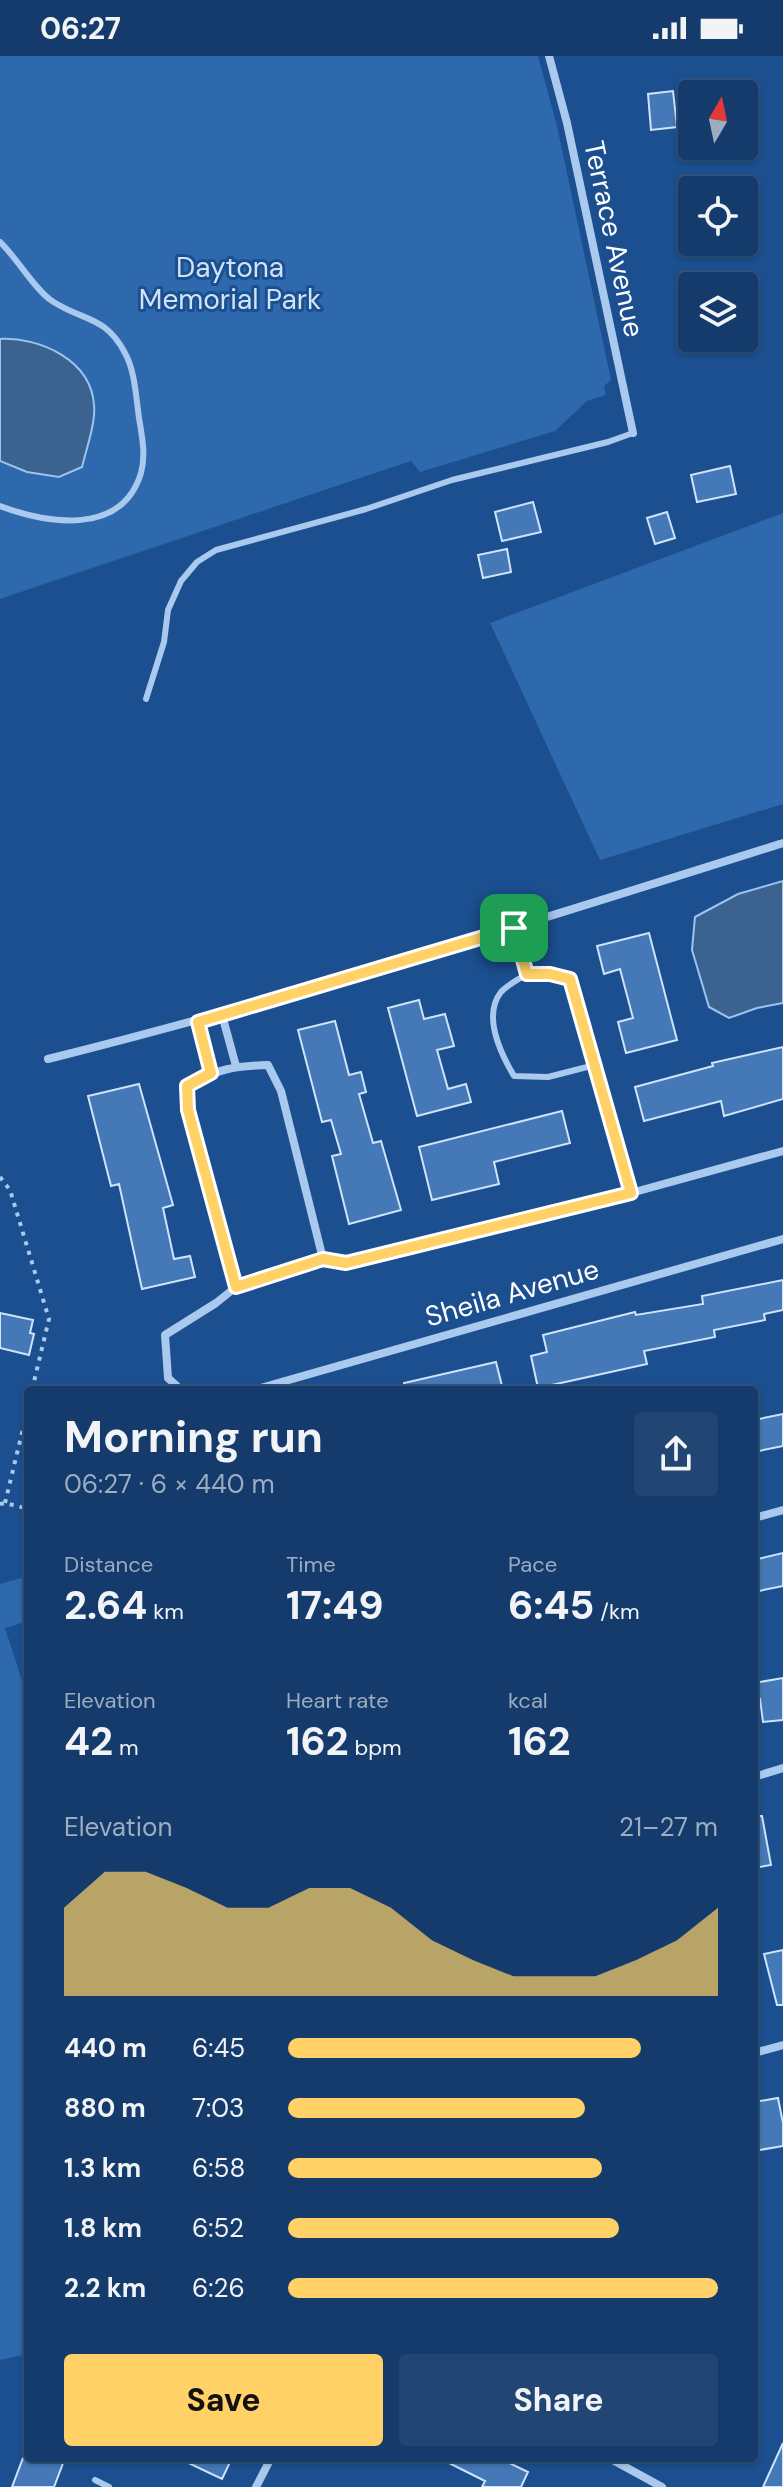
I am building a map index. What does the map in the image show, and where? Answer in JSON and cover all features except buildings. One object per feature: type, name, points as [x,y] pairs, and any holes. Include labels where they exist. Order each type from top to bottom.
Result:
[{"type":"street","name":"Terrace Avenue","points":[[549,56],[567,123],[633,433]]},
{"type":"street","points":[[48,1059],[222,1015],[514,928],[783,843]]},
{"type":"street","points":[[222,1015],[236,1066]]},
{"type":"street","points":[[198,1022],[211,1073]]},
{"type":"street","points":[[236,1287],[188,1110],[187,1086],[211,1073],[236,1066],[268,1065],[281,1091],[323,1259]]},
{"type":"street","points":[[177,1386],[168,1378],[165,1335],[236,1287],[323,1259],[346,1263],[631,1193],[783,1151]]},
{"type":"street","name":"Sheila Avenue","points":[[268,1386],[783,1239]]},
{"type":"street","points":[[758,1517],[783,1510]]},
{"type":"street","points":[[758,1776],[783,1768]]},
{"type":"street","points":[[758,2052],[783,2045]]},
{"type":"street","points":[[256,2487],[269,2462]]},
{"type":"street","points":[[616,2462],[662,2487]]},
{"type":"lane","points":[[0,242],[51,301],[93,318],[109,330],[126,354],[144,450],[141,473],[128,499],[108,515],[79,520],[49,519],[0,506]]},
{"type":"lane","points":[[146,699],[164,642],[168,610],[181,581],[197,562],[216,550],[366,509],[452,480],[608,442],[633,433]]},
{"type":"lane","points":[[514,928],[527,974]]},
{"type":"lane","points":[[595,1065],[548,1077],[514,1076],[499,1049],[493,1011],[501,992],[527,974],[550,974],[570,979],[595,1065],[631,1193]]},
{"type":"lane","points":[[95,2480],[109,2487]]},
{"type":"path","points":[[0,1177],[10,1190],[49,1319],[33,1386]]},
{"type":"path","points":[[24,1423],[3,1503],[24,1508]]},
{"type":"green space","name":"Daytona Memorial Park","points":[[0,56],[538,56],[557,126],[611,380],[604,386],[606,395],[587,401],[555,431],[420,472],[411,461],[0,599]]},
{"type":"green space","points":[[783,513],[783,804],[600,860],[490,623]]},
{"type":"green space","points":[[24,1577],[24,1622],[5,1628],[24,1687],[24,2355],[0,2360],[0,1584]]},
{"type":"shaded area","points":[[0,339],[15,339],[47,347],[61,354],[84,375],[91,389],[94,412],[82,467],[59,477],[27,472],[0,461]]},
{"type":"shaded area","points":[[783,881],[783,1003],[729,1018],[709,1007],[692,950],[695,917],[738,894]]},
{"type":"route","points":[[514,928],[527,974],[550,974],[570,979],[631,1193],[346,1263],[323,1259],[236,1287],[188,1110],[187,1086],[211,1073],[198,1022],[514,928]]}]
